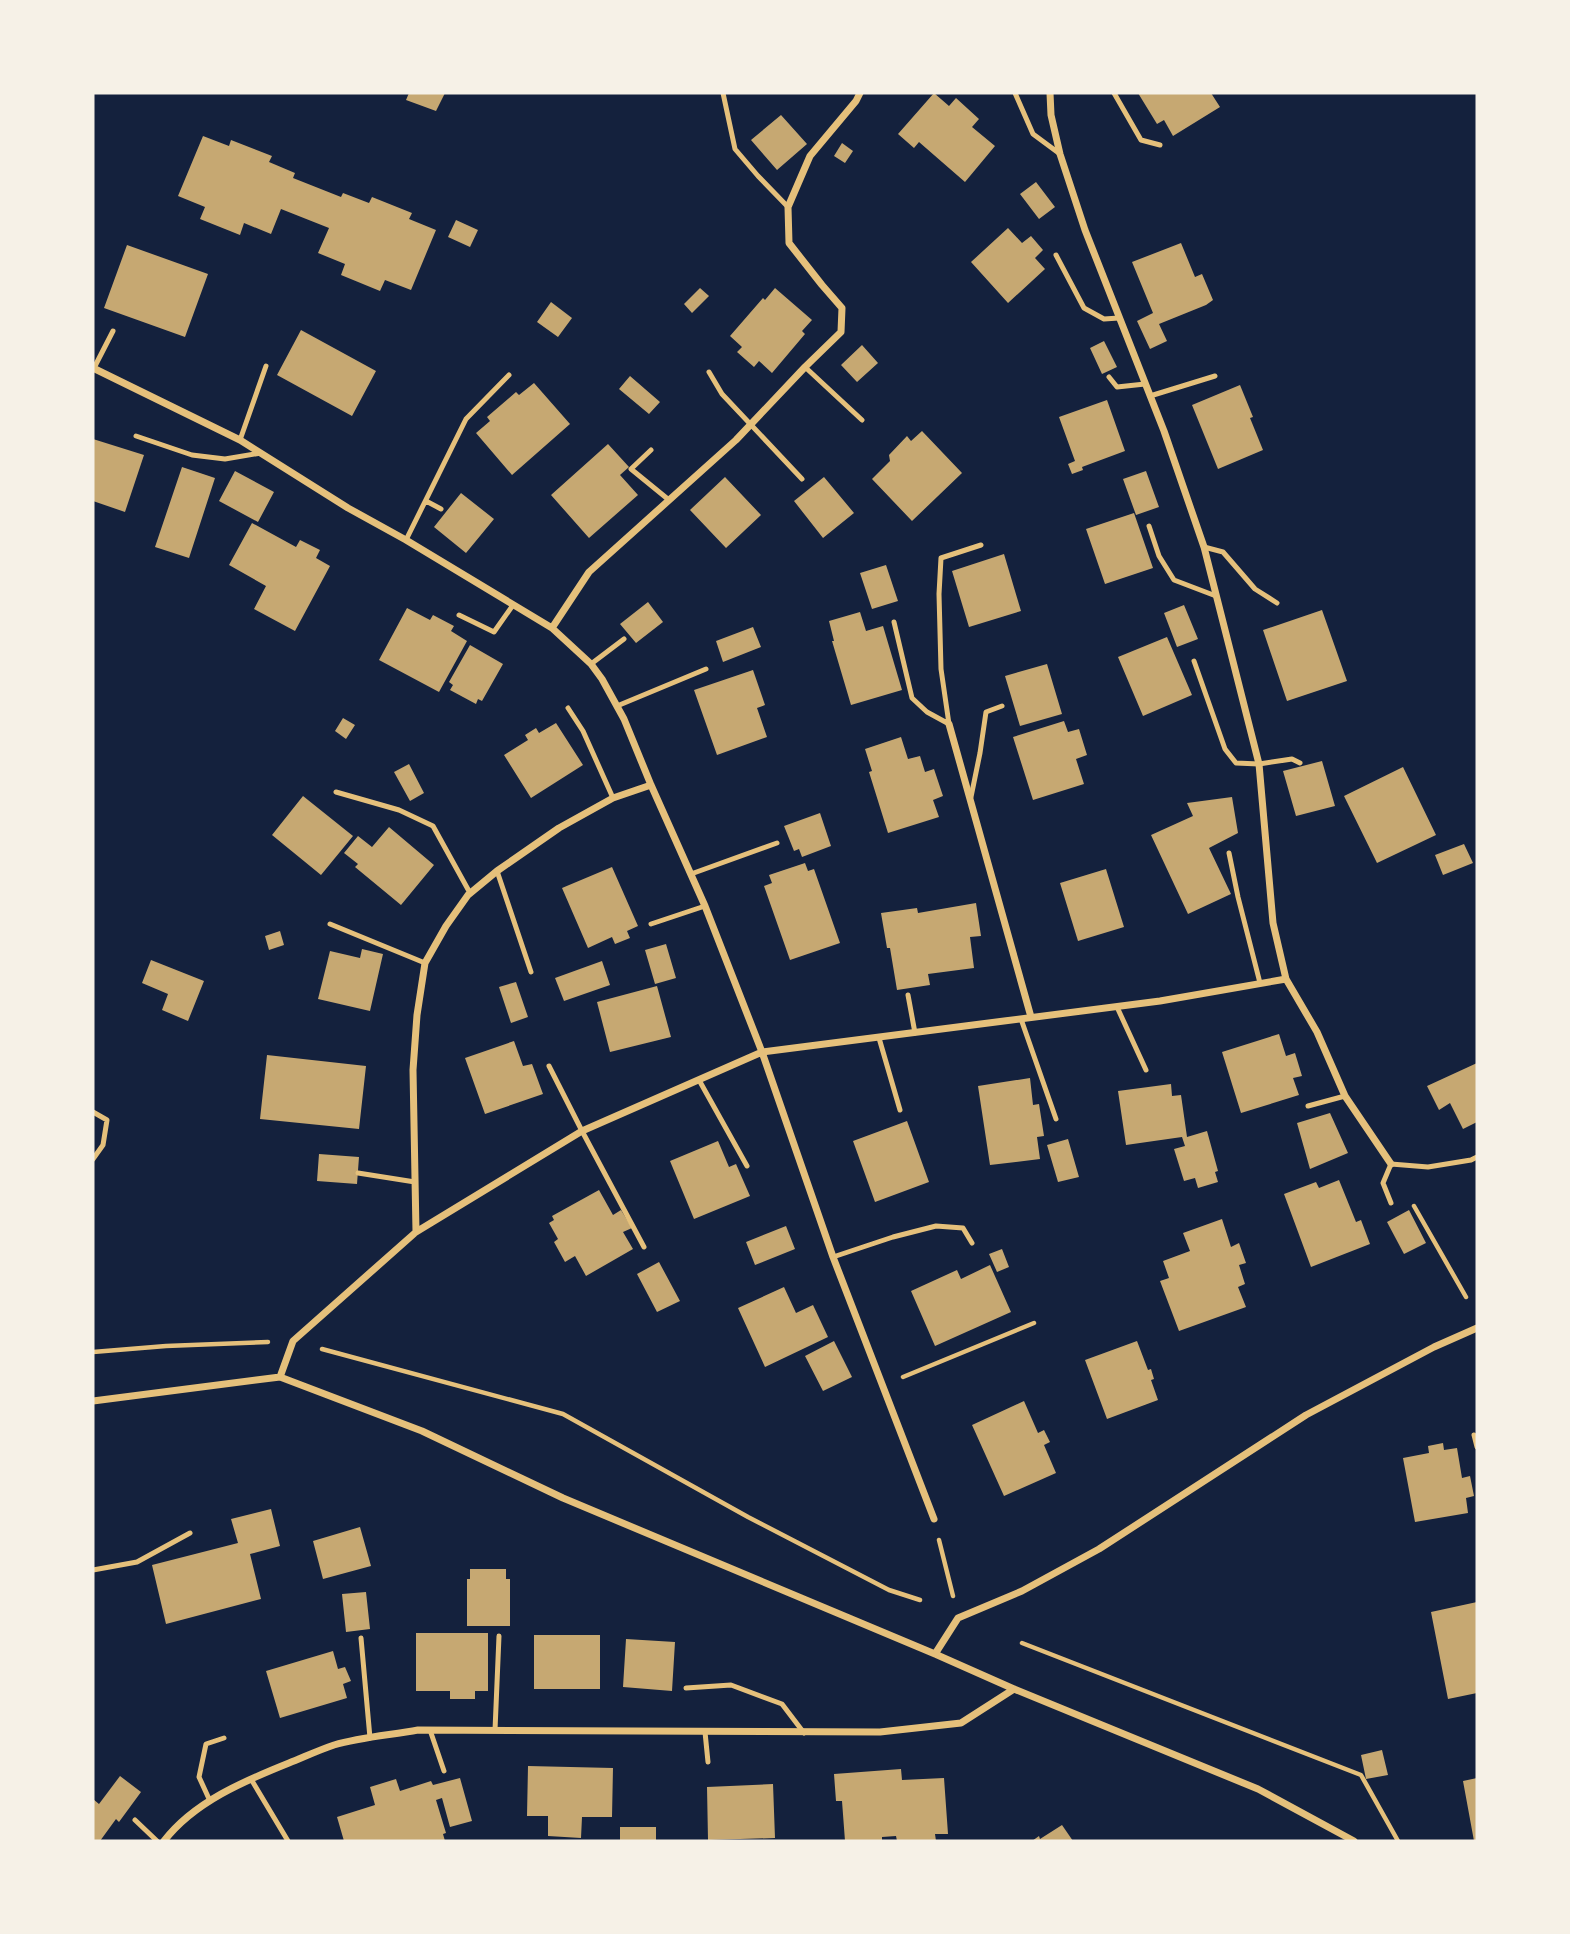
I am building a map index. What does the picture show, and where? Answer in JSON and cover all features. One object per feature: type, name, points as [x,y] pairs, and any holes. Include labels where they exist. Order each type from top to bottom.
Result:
[{"type":"street","points":[[552,628],[589,572],[736,440],[841,332],[842,308],[789,243],[788,207],[810,156],[860,93]]},
{"type":"street","points":[[1050,93],[1051,115],[1060,154],[1085,230],[1164,431],[1204,547],[1259,764],[1273,923],[1286,979],[1317,1032],[1345,1096],[1391,1164]]},
{"type":"street","points":[[93,368],[240,440],[348,508],[552,628],[592,664],[624,719],[705,906],[762,1052],[833,1257],[934,1519]]},
{"type":"street","points":[[949,724],[1031,1017]]},
{"type":"street","points":[[416,1231],[413,1070],[417,1015],[425,963],[446,926],[470,893],[497,871],[559,828],[613,798],[651,785]]},
{"type":"street","points":[[279,1377],[293,1341],[416,1231],[582,1131],[762,1052],[1117,1007],[1286,979]]},
{"type":"street","points":[[936,1654],[958,1618],[1022,1591],[1100,1549],[1306,1415],[1434,1347],[1477,1328]]},
{"type":"street","points":[[93,1401],[279,1377],[422,1431],[562,1498],[1258,1789],[1354,1841]]},
{"type":"street","points":[[164,1841],[175,1826],[210,1801],[251,1779],[335,1745],[370,1738],[418,1730],[880,1732],[961,1723],[1014,1689]]},
{"type":"lane","points":[[723,93],[735,149],[788,207]]},
{"type":"lane","points":[[1015,93],[1033,134],[1060,154]]},
{"type":"lane","points":[[1114,93],[1141,140],[1160,145]]},
{"type":"lane","points":[[1056,255],[1084,308],[1104,319],[1119,318]]},
{"type":"lane","points":[[93,368],[113,331]]},
{"type":"lane","points":[[240,440],[266,366]]},
{"type":"lane","points":[[805,367],[862,420]]},
{"type":"lane","points":[[709,372],[722,394],[802,479]]},
{"type":"lane","points":[[406,540],[466,419],[509,374]]},
{"type":"lane","points":[[1150,396],[1215,376]]},
{"type":"lane","points":[[1109,377],[1117,387],[1145,384]]},
{"type":"lane","points":[[136,436],[192,455],[225,459],[261,453]]},
{"type":"lane","points":[[652,450],[631,469],[669,500]]},
{"type":"lane","points":[[426,501],[442,509]]},
{"type":"lane","points":[[1149,526],[1160,556],[1174,580],[1216,596]]},
{"type":"lane","points":[[949,724],[941,669],[941,558],[981,545]]},
{"type":"lane","points":[[1204,547],[1223,552],[1255,589],[1277,603]]},
{"type":"lane","points":[[458,615],[494,632],[513,605]]},
{"type":"lane","points":[[894,622],[912,698],[927,712],[949,724]]},
{"type":"lane","points":[[592,664],[624,639]]},
{"type":"lane","points":[[1194,661],[1225,749],[1236,763],[1259,764],[1292,759],[1300,763]]},
{"type":"lane","points":[[617,706],[706,669]]},
{"type":"lane","points":[[970,800],[981,753],[986,712],[1002,706]]},
{"type":"lane","points":[[568,708],[583,731],[613,798]]},
{"type":"lane","points":[[336,792],[399,810],[433,826],[470,893]]},
{"type":"lane","points":[[691,874],[777,843]]},
{"type":"lane","points":[[1229,853],[1260,984]]},
{"type":"lane","points":[[497,871],[531,972]]},
{"type":"lane","points":[[651,925],[705,906]]},
{"type":"lane","points":[[330,925],[425,963]]},
{"type":"lane","points":[[908,995],[915,1033]]},
{"type":"lane","points":[[1117,1007],[1146,1070]]},
{"type":"lane","points":[[1021,1019],[1056,1119]]},
{"type":"lane","points":[[878,1038],[900,1110]]},
{"type":"lane","points":[[549,1066],[644,1247]]},
{"type":"lane","points":[[699,1080],[747,1166]]},
{"type":"lane","points":[[1308,1106],[1345,1096]]},
{"type":"lane","points":[[93,1112],[107,1120],[103,1145],[93,1158]]},
{"type":"lane","points":[[1391,1203],[1383,1183],[1391,1164],[1428,1167],[1477,1157]]},
{"type":"lane","points":[[358,1172],[415,1182]]},
{"type":"lane","points":[[833,1257],[936,1226],[963,1228],[972,1244]]},
{"type":"lane","points":[[1475,1434],[1477,1447]]},
{"type":"lane","points":[[93,1570],[137,1562],[190,1533]]},
{"type":"lane","points":[[495,1730],[499,1636]]},
{"type":"lane","points":[[361,1638],[370,1738]]},
{"type":"lane","points":[[686,1688],[731,1685],[782,1704],[804,1733]]},
{"type":"lane","points":[[430,1730],[444,1772]]},
{"type":"lane","points":[[705,1732],[708,1762]]},
{"type":"lane","points":[[210,1801],[199,1777],[206,1744],[224,1738]]},
{"type":"lane","points":[[251,1779],[288,1841]]},
{"type":"lane","points":[[135,1820],[157,1841]]},
{"type":"path","points":[[1391,1164],[1466,1297]]},
{"type":"path","points":[[883,1385],[1034,1323]]},
{"type":"path","points":[[93,1352],[293,1341],[562,1414],[783,1535],[889,1590],[920,1600]]},
{"type":"path","points":[[934,1519],[958,1618]]},
{"type":"path","points":[[1022,1643],[1361,1775],[1398,1841]]},
{"type":"building","points":[[409,93],[445,93],[436,111],[406,100]]},
{"type":"building","points":[[934,93],[949,106],[956,98],[979,119],[972,127],[995,146],[965,182],[919,142],[914,148],[898,134]]},
{"type":"building","points":[[1138,93],[1211,93],[1220,107],[1173,136],[1164,120],[1157,124]]},
{"type":"building","points":[[781,115],[807,144],[777,170],[751,140]]},
{"type":"building","points":[[203,136],[229,146],[231,140],[272,156],[269,162],[295,173],[293,178],[341,197],[343,193],[369,203],[372,197],[412,213],[409,219],[436,230],[411,290],[385,280],[380,291],[341,275],[345,264],[318,253],[329,228],[281,209],[271,234],[244,223],[240,235],[200,219],[205,207],[178,196]]},
{"type":"building","points":[[842,143],[853,151],[845,163],[834,156]]},
{"type":"building","points":[[1036,182],[1055,207],[1039,219],[1020,194]]},
{"type":"building","points":[[456,220],[478,230],[470,247],[448,237]]},
{"type":"building","points":[[1008,228],[1022,243],[1031,236],[1043,250],[1035,258],[1045,269],[1008,303],[971,262]]},
{"type":"building","points":[[1181,243],[1195,277],[1202,274],[1213,300],[1159,324],[1167,341],[1150,349],[1137,321],[1153,313],[1132,262]]},
{"type":"building","points":[[127,245],[208,274],[185,337],[104,308]]},
{"type":"building","points":[[700,288],[709,296],[692,313],[684,304]]},
{"type":"building","points":[[775,288],[812,320],[802,331],[805,334],[772,373],[759,361],[754,367],[737,352],[742,347],[730,336]]},
{"type":"building","points":[[551,302],[572,318],[558,337],[537,322]]},
{"type":"building","points":[[301,330],[376,371],[352,416],[277,375]]},
{"type":"building","points":[[1104,341],[1117,367],[1102,374],[1090,348]]},
{"type":"building","points":[[862,345],[878,363],[857,382],[841,365]]},
{"type":"building","points":[[630,376],[660,402],[649,414],[619,389]]},
{"type":"building","points":[[534,383],[570,424],[512,475],[476,433],[490,421],[487,417],[516,392],[519,395]]},
{"type":"building","points":[[1240,385],[1263,450],[1218,469],[1192,405]]},
{"type":"building","points":[[1107,400],[1125,451],[1082,467],[1083,470],[1072,474],[1068,464],[1075,461],[1059,417]]},
{"type":"building","points":[[922,431],[962,473],[912,521],[872,479],[890,461],[889,455],[907,436],[911,441]]},
{"type":"building","points":[[93,439],[144,455],[125,512],[93,501]]},
{"type":"building","points":[[608,444],[629,467],[620,475],[638,495],[589,538],[551,495]]},
{"type":"building","points":[[182,467],[215,478],[189,558],[155,547]]},
{"type":"building","points":[[235,471],[274,492],[258,522],[219,501]]},
{"type":"building","points":[[1146,471],[1159,507],[1136,515],[1123,479]]},
{"type":"building","points":[[725,477],[761,515],[726,548],[690,510]]},
{"type":"building","points":[[824,477],[854,513],[823,538],[794,501]]},
{"type":"building","points":[[461,493],[494,519],[466,553],[434,527]]},
{"type":"building","points":[[1134,513],[1153,568],[1105,584],[1086,529]]},
{"type":"building","points":[[252,523],[296,547],[300,540],[320,550],[316,558],[330,566],[295,631],[254,609],[266,586],[229,565]]},
{"type":"building","points":[[1004,554],[1021,611],[969,627],[952,571]]},
{"type":"building","points":[[886,565],[898,601],[872,609],[860,573]]},
{"type":"building","points":[[648,602],[663,622],[636,643],[620,624]]},
{"type":"building","points":[[1184,605],[1198,639],[1177,647],[1164,613]]},
{"type":"building","points":[[407,608],[430,620],[433,615],[454,626],[451,631],[467,641],[439,692],[379,660]]},
{"type":"building","points":[[1322,610],[1347,681],[1287,701],[1263,630]]},
{"type":"building","points":[[860,612],[866,631],[883,626],[902,690],[851,705],[832,641],[829,621]]},
{"type":"building","points":[[753,627],[761,647],[723,662],[716,641]]},
{"type":"building","points":[[1167,637],[1192,695],[1143,716],[1118,657]]},
{"type":"building","points":[[470,645],[503,664],[482,701],[478,699],[476,704],[450,690],[453,685],[449,682]]},
{"type":"building","points":[[1047,664],[1062,714],[1020,726],[1005,676]]},
{"type":"building","points":[[753,670],[765,705],[757,708],[767,737],[717,755],[694,690]]},
{"type":"building","points":[[343,718],[355,725],[346,739],[335,731]]},
{"type":"building","points":[[1064,721],[1068,732],[1079,729],[1087,755],[1076,759],[1084,784],[1033,800],[1013,737]]},
{"type":"building","points":[[556,723],[583,765],[531,798],[504,755],[528,740],[525,735],[536,728],[539,733]]},
{"type":"building","points":[[901,737],[908,759],[920,756],[925,772],[934,769],[943,796],[933,800],[939,817],[888,833],[869,772],[872,771],[865,749]]},
{"type":"building","points":[[1322,761],[1335,806],[1296,816],[1283,771]]},
{"type":"building","points":[[409,764],[424,793],[410,801],[394,772]]},
{"type":"building","points":[[1403,767],[1436,835],[1377,863],[1344,796]]},
{"type":"building","points":[[303,796],[353,836],[321,875],[272,835]]},
{"type":"building","points":[[1232,797],[1238,833],[1209,848],[1231,894],[1188,914],[1151,835],[1193,816],[1187,803]]},
{"type":"building","points":[[820,813],[831,846],[802,857],[799,849],[794,851],[784,826]]},
{"type":"building","points":[[389,827],[434,865],[401,905],[355,867],[358,864],[344,853],[358,836],[372,847]]},
{"type":"building","points":[[1464,844],[1473,863],[1443,875],[1435,855]]},
{"type":"building","points":[[805,863],[808,871],[814,869],[840,943],[790,960],[764,886],[772,883],[769,875]]},
{"type":"building","points":[[612,867],[638,926],[627,931],[630,938],[615,944],[612,937],[588,948],[562,888]]},
{"type":"building","points":[[1106,869],[1124,927],[1078,941],[1060,883]]},
{"type":"building","points":[[976,903],[981,936],[970,937],[974,968],[928,974],[930,985],[897,990],[881,913],[917,908],[918,913]]},
{"type":"building","points":[[280,931],[284,945],[269,950],[265,936]]},
{"type":"building","points":[[666,944],[676,978],[655,984],[645,950]]},
{"type":"building","points":[[362,949],[383,954],[370,1011],[318,999],[330,951],[360,958]]},
{"type":"building","points":[[151,960],[204,981],[188,1021],[162,1010],[168,994],[142,983]]},
{"type":"building","points":[[602,961],[610,985],[564,1001],[555,978]]},
{"type":"building","points":[[516,982],[528,1017],[511,1023],[499,987]]},
{"type":"building","points":[[657,986],[671,1037],[610,1052],[597,1002]]},
{"type":"building","points":[[1279,1034],[1286,1056],[1295,1053],[1302,1076],[1293,1078],[1299,1095],[1241,1113],[1222,1052]]},
{"type":"building","points":[[514,1041],[523,1066],[532,1064],[543,1094],[485,1114],[465,1058]]},
{"type":"building","points":[[267,1055],[366,1066],[359,1129],[260,1119]]},
{"type":"building","points":[[1477,1063],[1477,1122],[1463,1129],[1450,1103],[1439,1110],[1427,1086]]},
{"type":"building","points":[[1030,1078],[1033,1105],[1039,1104],[1044,1136],[1037,1137],[1040,1159],[990,1165],[978,1086]]},
{"type":"building","points":[[1171,1084],[1172,1096],[1181,1095],[1187,1137],[1207,1131],[1218,1171],[1215,1172],[1218,1182],[1198,1188],[1195,1178],[1184,1181],[1174,1149],[1185,1146],[1182,1137],[1126,1145],[1118,1091]]},
{"type":"building","points":[[1330,1113],[1348,1153],[1310,1169],[1297,1123]]},
{"type":"building","points":[[907,1121],[929,1182],[875,1202],[853,1141]]},
{"type":"building","points":[[1068,1139],[1079,1177],[1058,1182],[1047,1145]]},
{"type":"building","points":[[718,1141],[729,1167],[736,1164],[750,1196],[694,1219],[670,1161]]},
{"type":"building","points":[[319,1154],[359,1157],[357,1184],[317,1181]]},
{"type":"building","points":[[1339,1180],[1356,1222],[1361,1220],[1370,1244],[1311,1267],[1284,1194],[1316,1182],[1319,1188]]},
{"type":"building","points":[[599,1190],[613,1215],[621,1210],[632,1228],[623,1232],[633,1249],[586,1276],[575,1256],[565,1262],[554,1242],[558,1239],[549,1223],[554,1220],[552,1216]]},
{"type":"building","points":[[1409,1210],[1426,1243],[1404,1254],[1387,1222]]},
{"type":"building","points":[[1222,1219],[1231,1247],[1239,1243],[1246,1263],[1239,1265],[1245,1284],[1238,1287],[1246,1307],[1179,1331],[1160,1281],[1169,1278],[1163,1261],[1190,1251],[1183,1233]]},
{"type":"building","points":[[786,1226],[795,1249],[755,1265],[746,1242]]},
{"type":"building","points":[[1002,1249],[1009,1267],[997,1272],[989,1254]]},
{"type":"building","points":[[659,1262],[680,1301],[657,1312],[637,1274]]},
{"type":"building","points":[[990,1265],[1011,1312],[935,1346],[911,1291],[957,1270],[961,1279]]},
{"type":"building","points":[[784,1287],[796,1313],[813,1305],[828,1337],[765,1367],[738,1308]]},
{"type":"building","points":[[834,1341],[852,1377],[823,1391],[805,1356]]},
{"type":"building","points":[[1137,1341],[1148,1370],[1151,1369],[1154,1379],[1151,1380],[1158,1400],[1107,1419],[1085,1360]]},
{"type":"building","points":[[1024,1401],[1038,1433],[1044,1430],[1050,1442],[1044,1445],[1056,1473],[1004,1496],[972,1425]]},
{"type":"building","points":[[1443,1443],[1444,1450],[1457,1448],[1462,1478],[1470,1476],[1474,1496],[1466,1498],[1468,1513],[1415,1522],[1403,1458],[1429,1453],[1428,1446]]},
{"type":"building","points":[[271,1509],[280,1546],[250,1554],[261,1599],[166,1624],[152,1565],[238,1543],[231,1519]]},
{"type":"building","points":[[360,1527],[371,1566],[323,1579],[313,1541]]},
{"type":"building","points":[[470,1569],[506,1569],[506,1579],[510,1579],[510,1626],[467,1626],[467,1579],[470,1579]]},
{"type":"building","points":[[366,1592],[370,1629],[346,1632],[342,1594]]},
{"type":"building","points":[[1477,1602],[1477,1693],[1448,1699],[1431,1612]]},
{"type":"building","points":[[416,1633],[488,1633],[488,1691],[475,1691],[475,1699],[450,1699],[450,1691],[416,1691]]},
{"type":"building","points":[[534,1635],[600,1635],[600,1689],[534,1689]]},
{"type":"building","points":[[626,1639],[675,1642],[672,1691],[623,1687]]},
{"type":"building","points":[[333,1651],[338,1669],[345,1667],[351,1681],[343,1684],[347,1698],[280,1718],[266,1671]]},
{"type":"building","points":[[1382,1750],[1388,1775],[1366,1779],[1361,1755]]},
{"type":"building","points":[[528,1766],[613,1768],[612,1817],[582,1817],[581,1838],[548,1836],[548,1816],[527,1816]]},
{"type":"building","points":[[901,1769],[902,1780],[944,1778],[948,1834],[935,1834],[936,1841],[897,1841],[896,1836],[882,1837],[882,1841],[845,1841],[842,1801],[836,1801],[834,1774]]},
{"type":"building","points":[[120,1776],[141,1792],[119,1822],[116,1819],[100,1841],[93,1841],[93,1799],[99,1804]]},
{"type":"building","points":[[460,1778],[472,1821],[450,1827],[442,1798],[436,1800],[446,1833],[443,1834],[445,1841],[344,1841],[337,1817],[375,1805],[370,1787],[396,1779],[400,1791],[431,1781],[433,1785]]},
{"type":"building","points":[[1477,1778],[1477,1841],[1474,1841],[1463,1781]]},
{"type":"building","points":[[773,1784],[775,1838],[708,1840],[707,1787]]},
{"type":"building","points":[[1062,1825],[1073,1841],[1032,1841],[1039,1836],[1040,1839]]},
{"type":"building","points":[[620,1827],[656,1827],[656,1841],[620,1841]]}]
